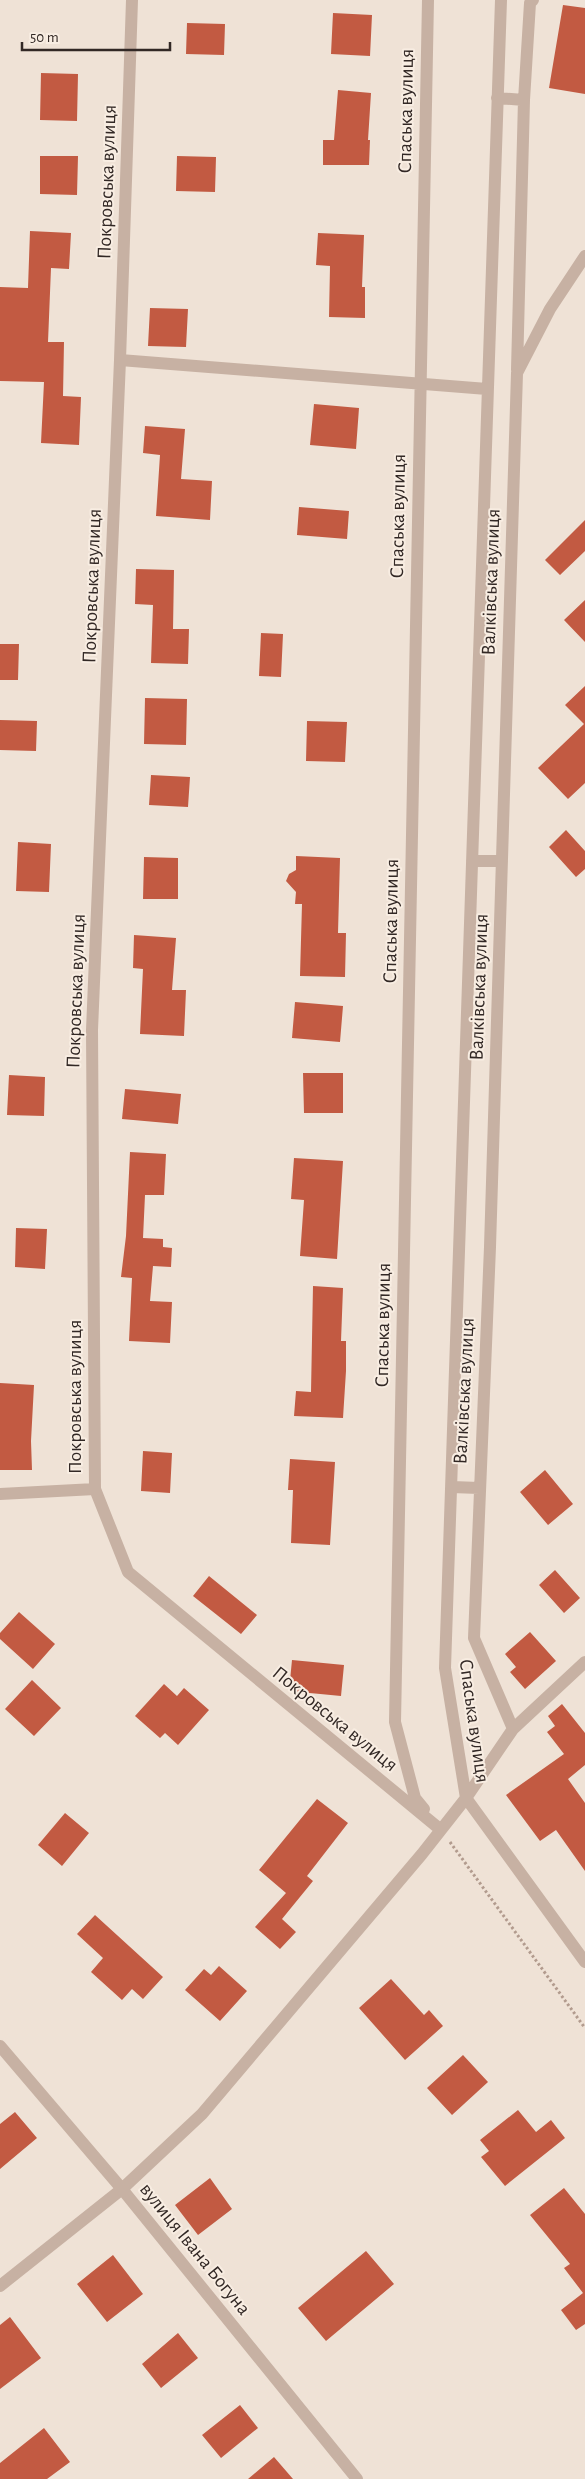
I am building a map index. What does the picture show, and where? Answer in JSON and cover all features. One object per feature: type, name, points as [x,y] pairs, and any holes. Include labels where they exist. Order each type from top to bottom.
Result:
[{"type":"street","name":"Покровська вулиця","points":[[132,0],[120,360],[92,1030],[94,1489],[128,1572],[441,1830]]},
{"type":"street","name":"Спаська вулиця","points":[[428,0],[419,385],[395,1722],[415,1798],[441,1830]]},
{"type":"street","name":"Спаська вулиця","points":[[466,1798],[445,1668],[496,98],[501,0]]},
{"type":"street","points":[[516,373],[524,100],[530,3],[533,0]]},
{"type":"street","points":[[496,98],[524,100]]},
{"type":"street","name":"Валківська вулиця","points":[[512,1729],[474,1638],[490,1247],[516,373],[550,309],[585,256]]},
{"type":"street","points":[[120,360],[487,389]]},
{"type":"street","points":[[472,861],[502,861]]},
{"type":"street","points":[[452,1487],[479,1488]]},
{"type":"street","points":[[0,1494],[94,1489]]},
{"type":"street","points":[[0,2286],[122,2188],[202,2114],[441,1830],[466,1798],[512,1729],[585,1662]]},
{"type":"street","points":[[466,1798],[585,1962]]},
{"type":"street","name":"вулиця Івана Богуна","points":[[0,2046],[122,2188],[357,2479]]},
{"type":"path","points":[[441,1830],[585,2028]]},
{"type":"building","points":[[563,5],[585,8],[585,94],[549,88]]},
{"type":"building","points":[[333,13],[372,15],[370,56],[331,54]]},
{"type":"building","points":[[187,23],[225,24],[224,55],[186,54]]},
{"type":"building","points":[[41,73],[78,74],[77,121],[40,120]]},
{"type":"building","points":[[338,90],[371,93],[368,140],[370,140],[369,165],[323,165],[323,140],[334,140]]},
{"type":"building","points":[[40,156],[78,156],[77,195],[40,194]]},
{"type":"building","points":[[177,156],[216,157],[215,192],[176,191]]},
{"type":"building","points":[[30,231],[71,233],[69,269],[51,268],[48,342],[64,342],[63,396],[81,397],[79,445],[41,443],[44,382],[0,381],[0,287],[28,288]]},
{"type":"building","points":[[318,233],[364,235],[362,287],[365,287],[365,318],[329,317],[330,266],[316,265]]},
{"type":"building","points":[[150,308],[188,309],[186,347],[148,346]]},
{"type":"building","points":[[314,404],[359,408],[356,449],[310,445]]},
{"type":"building","points":[[145,426],[185,429],[181,479],[212,481],[210,520],[156,516],[160,455],[143,453]]},
{"type":"building","points":[[299,507],[349,511],[347,539],[297,535]]},
{"type":"building","points":[[585,520],[585,551],[560,575],[545,560]]},
{"type":"building","points":[[136,569],[174,570],[173,629],[189,629],[188,664],[151,663],[153,605],[135,604]]},
{"type":"building","points":[[585,600],[585,642],[564,620]]},
{"type":"building","points":[[261,633],[283,634],[281,677],[259,676]]},
{"type":"building","points":[[0,644],[19,644],[18,680],[0,680]]},
{"type":"building","points":[[585,686],[585,783],[568,799],[538,768],[584,724],[565,705]]},
{"type":"building","points":[[145,698],[187,699],[186,745],[144,744]]},
{"type":"building","points":[[0,720],[37,721],[36,751],[0,750]]},
{"type":"building","points":[[307,721],[347,722],[345,762],[306,761]]},
{"type":"building","points":[[151,775],[190,777],[188,807],[149,805]]},
{"type":"building","points":[[566,830],[585,851],[585,869],[576,877],[549,847]]},
{"type":"building","points":[[18,842],[51,844],[49,892],[16,891]]},
{"type":"building","points":[[296,856],[340,858],[338,933],[346,933],[345,977],[300,976],[302,904],[295,904],[296,892],[286,881],[289,874],[296,870]]},
{"type":"building","points":[[144,857],[178,858],[178,899],[143,899]]},
{"type":"building","points":[[134,935],[176,938],[172,990],[186,990],[184,1036],[140,1034],[143,969],[133,968]]},
{"type":"building","points":[[295,1002],[343,1006],[340,1042],[292,1038]]},
{"type":"building","points":[[303,1073],[343,1073],[343,1113],[304,1113]]},
{"type":"building","points":[[9,1075],[45,1077],[44,1116],[7,1115]]},
{"type":"building","points":[[125,1089],[181,1094],[178,1124],[122,1119]]},
{"type":"building","points":[[130,1152],[166,1154],[164,1195],[145,1195],[143,1238],[163,1239],[163,1247],[172,1248],[171,1267],[153,1266],[150,1301],[172,1302],[170,1343],[129,1341],[132,1278],[121,1277],[126,1236]]},
{"type":"building","points":[[294,1158],[343,1161],[337,1259],[300,1256],[304,1200],[291,1199]]},
{"type":"building","points":[[16,1228],[47,1229],[45,1269],[15,1267]]},
{"type":"building","points":[[313,1286],[343,1288],[341,1341],[346,1341],[346,1371],[343,1418],[294,1416],[296,1391],[311,1392]]},
{"type":"building","points":[[0,1383],[34,1385],[31,1441],[32,1470],[0,1470]]},
{"type":"building","points":[[143,1451],[172,1453],[170,1493],[141,1491]]},
{"type":"building","points":[[290,1459],[335,1462],[330,1545],[291,1543],[293,1490],[288,1490]]},
{"type":"building","points":[[545,1470],[573,1504],[548,1525],[520,1492]]},
{"type":"building","points":[[555,1570],[580,1598],[564,1613],[539,1585]]},
{"type":"building","points":[[209,1576],[257,1615],[241,1634],[193,1596]]},
{"type":"building","points":[[19,1612],[55,1644],[33,1669],[0,1639],[0,1633]]},
{"type":"building","points":[[530,1632],[556,1661],[525,1689],[510,1672],[516,1667],[505,1654]]},
{"type":"building","points":[[292,1660],[344,1665],[341,1696],[289,1691]]},
{"type":"building","points":[[32,1680],[61,1708],[34,1736],[5,1709]]},
{"type":"building","points":[[164,1684],[177,1696],[184,1688],[209,1710],[178,1745],[165,1733],[160,1738],[135,1716]]},
{"type":"building","points":[[562,1704],[585,1733],[585,1765],[568,1779],[585,1803],[585,1871],[556,1830],[540,1841],[506,1795],[564,1754],[547,1732],[555,1726],[548,1716]]},
{"type":"building","points":[[317,1799],[348,1823],[307,1876],[313,1881],[282,1919],[296,1932],[280,1949],[255,1927],[286,1893],[259,1870]]},
{"type":"building","points":[[65,1813],[89,1833],[62,1866],[38,1845]]},
{"type":"building","points":[[95,1915],[163,1977],[143,1999],[132,1989],[122,2000],[91,1972],[103,1958],[77,1934]]},
{"type":"building","points":[[219,1966],[247,1991],[220,2021],[185,1990],[204,1969],[211,1975]]},
{"type":"building","points":[[391,1979],[424,2015],[429,2010],[443,2026],[405,2060],[359,2008]]},
{"type":"building","points":[[463,2055],[488,2082],[452,2115],[427,2088]]},
{"type":"building","points":[[518,2110],[536,2132],[551,2120],[565,2138],[505,2186],[481,2157],[489,2151],[480,2140]]},
{"type":"building","points":[[15,2112],[37,2138],[0,2169],[0,2124]]},
{"type":"building","points":[[210,2178],[232,2209],[198,2235],[175,2205]]},
{"type":"building","points":[[564,2188],[585,2214],[585,2324],[576,2330],[561,2310],[583,2293],[564,2268],[570,2264],[530,2215]]},
{"type":"building","points":[[366,2251],[394,2284],[326,2341],[298,2308]]},
{"type":"building","points":[[113,2255],[143,2294],[107,2322],[77,2284]]},
{"type":"building","points":[[10,2317],[41,2358],[0,2389],[0,2325]]},
{"type":"building","points":[[178,2333],[198,2358],[161,2388],[142,2364]]},
{"type":"building","points":[[240,2405],[258,2428],[221,2458],[202,2435]]},
{"type":"building","points":[[44,2428],[70,2462],[47,2479],[0,2479],[0,2463]]},
{"type":"building","points":[[274,2457],[293,2479],[248,2479]]}]
